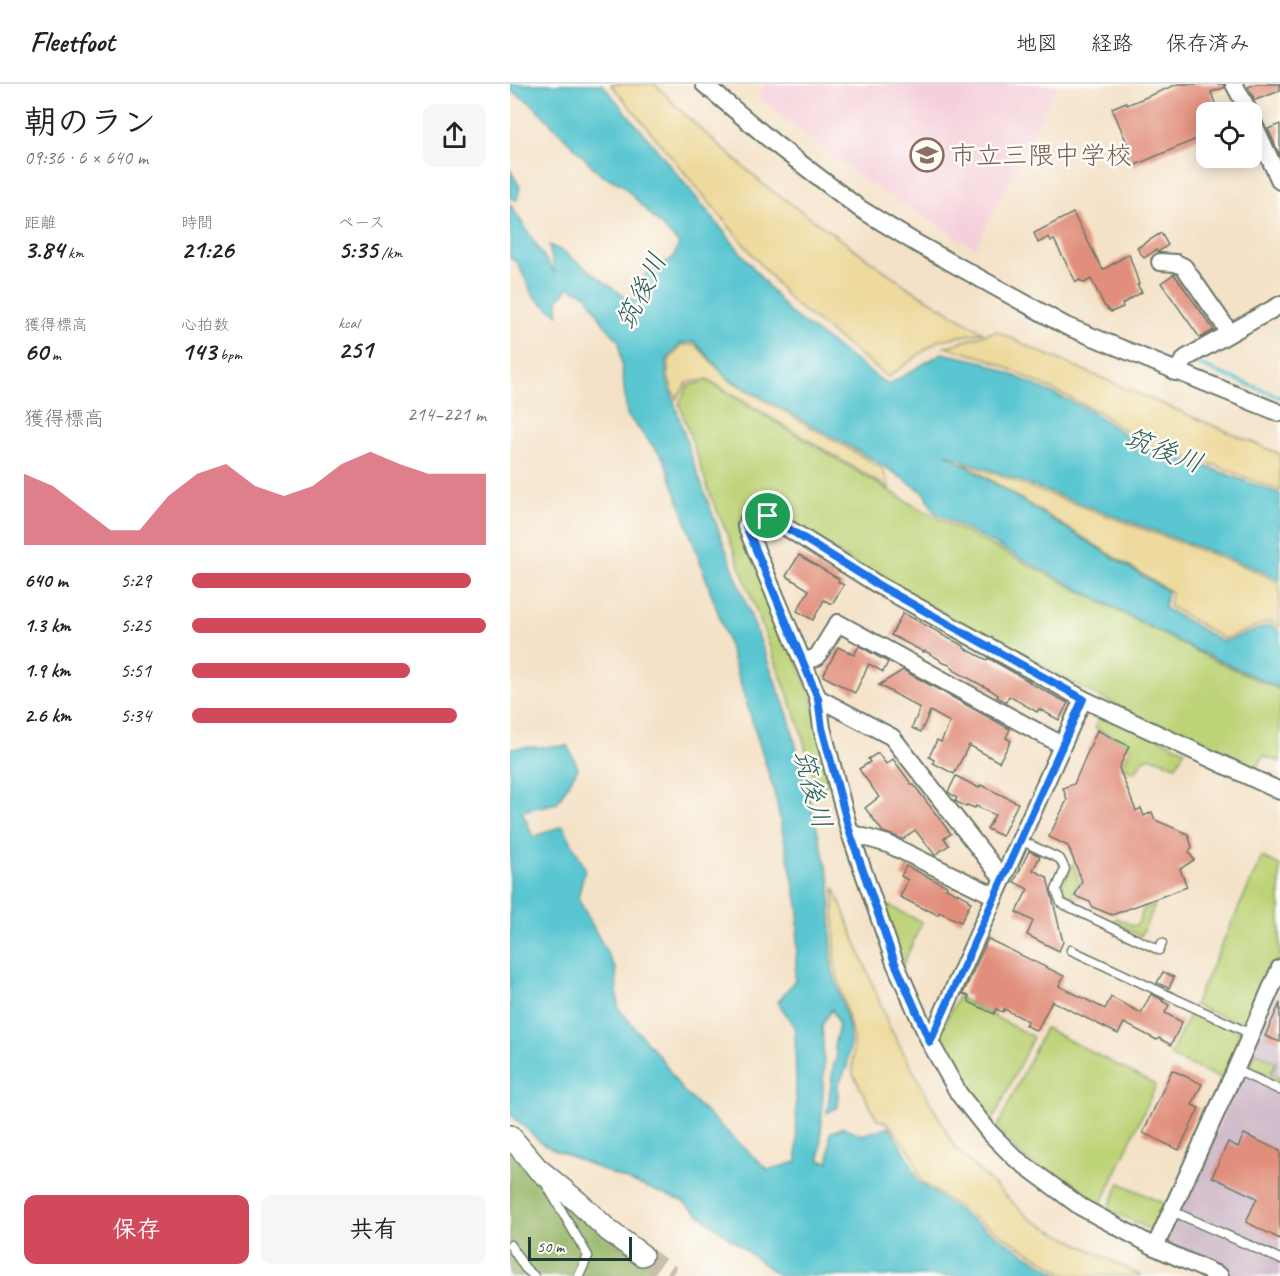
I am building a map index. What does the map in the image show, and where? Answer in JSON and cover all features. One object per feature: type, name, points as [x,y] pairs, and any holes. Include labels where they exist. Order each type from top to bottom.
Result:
[{"type":"street","points":[[704,84],[774,143],[859,208],[915,243],[1066,326],[1280,413]]},
{"type":"street","points":[[1234,84],[1244,102]]},
{"type":"street","points":[[1262,142],[1280,181]]},
{"type":"street","points":[[1160,262],[1176,263],[1184,267],[1230,333]]},
{"type":"street","points":[[1175,372],[1186,358],[1280,305]]},
{"type":"street","points":[[1220,1276],[1155,1247],[1081,1207],[1015,1158],[990,1133],[959,1094],[930,1042],[895,963],[850,833],[822,728],[818,698],[746,526],[753,509],[880,586],[1083,699],[1280,791]]},
{"type":"street","points":[[803,662],[817,657],[838,623],[1062,745]]},
{"type":"street","points":[[818,698],[892,737],[1002,879]]},
{"type":"street","points":[[930,1042],[1083,699]]},
{"type":"street","points":[[850,833],[888,844],[995,896]]},
{"type":"street","points":[[1155,1247],[1280,968]]},
{"type":"street","points":[[510,1136],[537,1168],[609,1231],[642,1255]]},
{"type":"lane","points":[[1020,840],[1060,859],[1065,869],[1056,890],[1061,903],[1159,950],[1162,943]]},
{"type":"lane","points":[[1071,950],[1251,1034]]},
{"type":"lane","points":[[1236,1070],[1280,1090]]},
{"type":"lane","points":[[537,1168],[588,1256],[579,1276]]},
{"type":"lane","points":[[1172,1211],[1280,1259]]},
{"type":"lane","points":[[510,1245],[525,1268],[534,1276]]},
{"type":"shaded area","name":"市立三隈中学校","points":[[764,84],[1058,84],[975,248],[861,178],[757,97]]},
{"type":"shaded area","points":[[1280,990],[1280,1276],[1231,1276],[1165,1245]]},
{"type":"green space","points":[[707,381],[913,505],[1207,657],[1280,690],[1280,762],[1263,756],[1254,772],[1096,695],[884,582],[757,501],[740,523],[814,703],[832,784],[816,787],[800,727],[729,538],[711,497],[679,403],[688,386]]},
{"type":"green space","points":[[1101,712],[1185,750],[1176,766],[1152,757],[1143,760],[1135,772],[1122,767],[1132,746],[1095,728]]},
{"type":"green space","points":[[1262,857],[1280,865],[1280,961],[1251,1028],[1194,1005]]},
{"type":"green space","points":[[1073,864],[1079,882],[1072,894],[1076,901],[1089,909],[1088,912],[1066,901],[1061,888]]},
{"type":"green space","points":[[879,901],[922,922],[901,969]]},
{"type":"green space","points":[[1155,906],[1141,936],[1112,922],[1117,918],[1133,926],[1138,924],[1144,908]]},
{"type":"green space","points":[[958,997],[1033,1037],[991,1124],[967,1093],[936,1043]]},
{"type":"green space","points":[[1192,1009],[1244,1033],[1222,1079],[1170,1056]]},
{"type":"green space","points":[[1045,1028],[1156,1085],[1098,1211],[1018,1153],[997,1128]]},
{"type":"green space","points":[[1256,1052],[1276,1062],[1271,1073],[1280,1079],[1280,1085],[1264,1077],[1265,1073],[1250,1066]]},
{"type":"green space","points":[[510,1148],[525,1170],[661,1276],[510,1276]]},
{"type":"green space","points":[[1120,1183],[1167,1205],[1155,1232],[1108,1209]]},
{"type":"sand","points":[[611,84],[655,84],[684,114],[763,184],[909,288],[983,332],[939,340],[888,377],[792,302]]},
{"type":"sand","points":[[996,331],[1280,454],[1280,491],[1215,465],[1148,447],[1099,412],[989,359],[945,347]]},
{"type":"sand","points":[[682,345],[696,345],[727,379],[882,468],[890,489],[707,379],[687,383],[676,399],[668,376],[669,360]]},
{"type":"sand","points":[[962,462],[1256,571],[1280,583],[1280,628],[1270,621],[1224,639],[1169,606],[1171,592]]},
{"type":"sand","points":[[834,887],[889,1026],[956,1149],[1030,1219],[1141,1276],[1068,1276],[976,1219],[922,1182],[913,1155],[889,1124],[877,1119],[853,1074],[853,1038],[835,966]]},
{"type":"water","points":[[510,84],[602,84],[789,312],[888,385],[942,353],[984,362],[1091,411],[1146,449],[1210,468],[1280,494],[1280,580],[1258,569],[945,453],[1167,591],[1164,608],[1223,642],[1270,625],[1280,632],[1280,688],[1179,642],[934,512],[925,493],[881,464],[728,378],[695,342],[681,343],[667,359],[666,376],[693,462],[789,718],[830,881],[832,968],[849,1027],[850,1041],[847,1067],[838,1085],[838,1107],[827,1113],[834,1063],[837,1057],[834,1046],[839,1026],[832,1009],[822,1025],[824,1064],[820,1161],[829,1162],[830,1133],[843,1127],[862,1135],[889,1127],[908,1157],[919,1182],[971,1220],[1061,1276],[779,1276],[682,1201],[544,1145],[510,1114],[510,748],[568,746],[578,768],[557,803],[522,811],[533,837],[563,826],[585,868],[578,898],[616,970],[618,1008],[663,1061],[681,1089],[768,1170],[797,1162],[795,1028],[778,1002],[795,980],[799,909],[774,791],[723,627],[664,459],[627,415],[619,341],[604,324],[587,295],[569,287],[558,300],[558,315],[534,297],[517,262],[510,258],[510,239],[512,238],[510,235],[510,204],[555,274],[549,245],[564,252],[629,300],[644,291],[645,274],[673,258],[679,244],[621,184],[601,175],[531,103],[510,90]]},
{"type":"water","points":[[510,170],[520,187],[517,200],[510,198]]},
{"type":"building","points":[[1178,84],[1224,84],[1224,88],[1211,92],[1214,102],[1196,102],[1196,139],[1133,166],[1125,149],[1129,148],[1112,108],[1126,102],[1127,105]]},
{"type":"building","points":[[1256,84],[1280,84],[1280,91],[1255,100],[1248,87]]},
{"type":"building","points":[[1280,124],[1280,156],[1268,129]]},
{"type":"building","points":[[1073,213],[1103,270],[1129,254],[1139,284],[1137,285],[1142,292],[1122,304],[1123,307],[1111,312],[1104,305],[1091,279],[1084,283],[1080,280],[1076,282],[1054,240],[1051,241],[1049,237],[1038,243],[1034,233]]},
{"type":"building","points":[[1161,233],[1168,245],[1144,258],[1137,248]]},
{"type":"building","points":[[1174,274],[1214,330],[1200,338],[1161,283]]},
{"type":"building","points":[[799,555],[839,579],[838,582],[844,585],[832,604],[824,600],[813,620],[797,611],[809,590],[786,576]]},
{"type":"building","points":[[903,613],[1068,703],[1059,720],[1039,709],[1037,712],[1009,696],[1006,702],[989,689],[955,671],[950,665],[891,635]]},
{"type":"building","points":[[859,646],[888,662],[883,672],[869,664],[855,693],[823,676],[838,647],[854,655]]},
{"type":"building","points":[[903,670],[1010,729],[1006,738],[1011,741],[999,762],[969,745],[954,774],[933,763],[934,760],[929,757],[937,740],[941,742],[950,722],[930,711],[921,732],[912,728],[920,708],[879,685]]},
{"type":"building","points":[[1097,730],[1129,746],[1119,768],[1136,811],[1141,808],[1144,816],[1152,812],[1155,820],[1188,834],[1192,847],[1189,852],[1194,860],[1180,869],[1187,887],[1112,915],[1092,907],[1090,902],[1075,896],[1082,881],[1068,846],[1049,837],[1067,800],[1063,788],[1074,784]]},
{"type":"building","points":[[878,753],[886,764],[893,759],[951,834],[944,838],[949,845],[935,855],[915,830],[903,839],[883,832],[865,808],[879,797],[859,769],[870,762],[868,759]]},
{"type":"building","points":[[956,776],[979,788],[981,785],[1018,803],[1002,836],[987,829],[995,815],[976,806],[975,808],[967,805],[966,807],[955,801],[957,798],[948,792]]},
{"type":"building","points":[[1029,851],[1040,856],[1033,870],[1047,877],[1063,942],[1059,951],[1027,935],[1033,921],[1016,912],[1028,889],[1014,882]]},
{"type":"building","points":[[906,866],[969,899],[968,901],[971,902],[961,922],[939,912],[938,915],[900,897],[908,880],[901,876]]},
{"type":"building","points":[[988,939],[1064,976],[1059,986],[1105,1009],[1111,997],[1141,1013],[1151,994],[1163,1000],[1169,1005],[1165,1013],[1182,1022],[1171,1045],[1124,1023],[1118,1034],[1052,1001],[1037,1031],[1025,1025],[1028,1021],[1004,1009],[1003,1012],[996,1009],[994,1014],[969,1002],[969,996],[963,994]]},
{"type":"building","points":[[1163,972],[1174,977],[1169,988],[1157,983]]},
{"type":"building","points":[[1280,1003],[1280,1042],[1265,1036]]},
{"type":"building","points":[[1172,1070],[1202,1084],[1192,1105],[1199,1108],[1179,1150],[1143,1133]]},
{"type":"building","points":[[1244,1134],[1280,1151],[1280,1239],[1246,1222],[1257,1198],[1212,1177],[1228,1142],[1238,1147]]},
{"type":"waterway","points":[[1192,362],[1280,397]]},
{"type":"tunnel","points":[[642,1255],[671,1276]]},
{"type":"place","name":"市立三隈中学校","points":[[927,155]]},
{"type":"route","points":[[753,509],[768,516],[880,586],[1083,699],[930,1042],[895,963],[850,833],[822,728],[818,698],[746,526],[753,509]]},
{"type":"water label","name":"筑後川","points":[[641,291]]},
{"type":"water label","name":"筑後川","points":[[1164,450]]},
{"type":"water label","name":"筑後川","points":[[813,789]]}]
